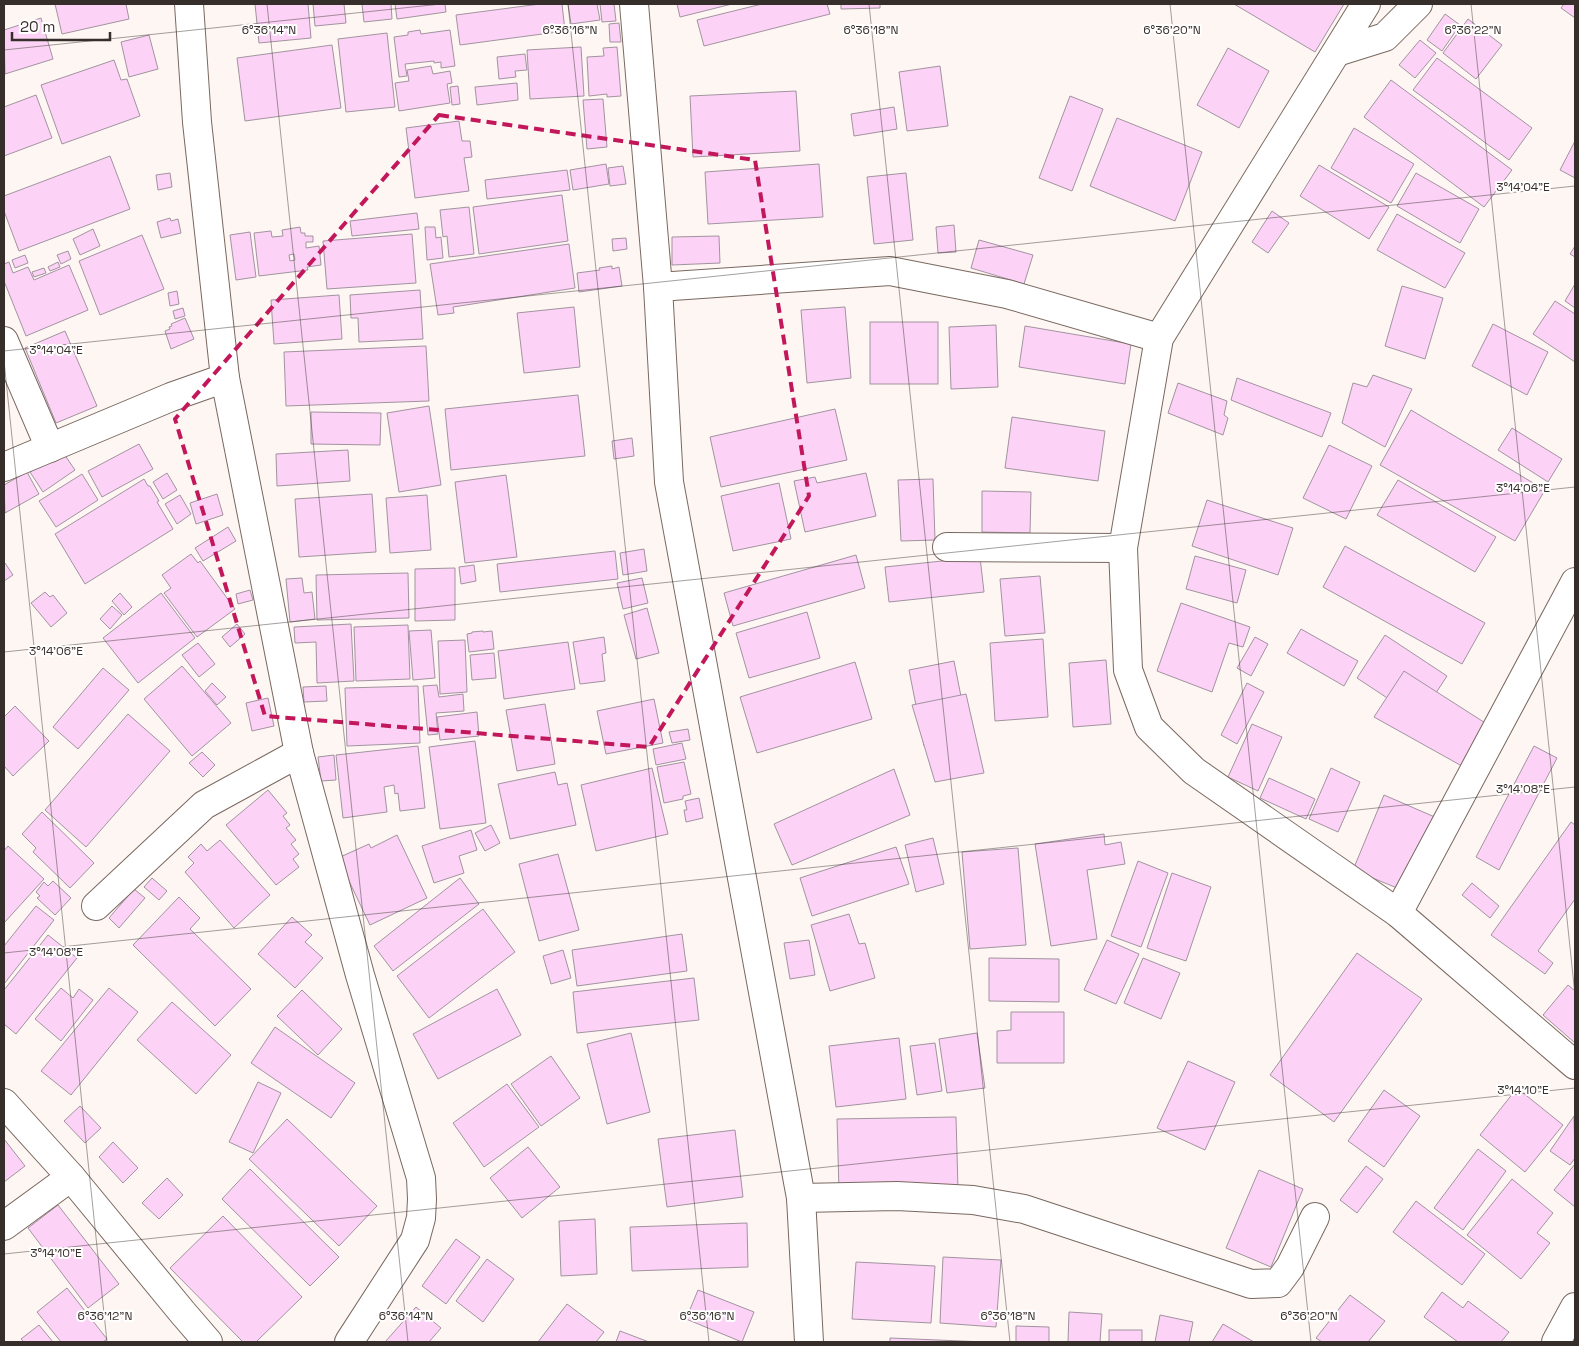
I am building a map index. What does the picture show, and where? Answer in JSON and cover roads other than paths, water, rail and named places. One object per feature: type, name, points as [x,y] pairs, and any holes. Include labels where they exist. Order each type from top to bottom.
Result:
[{"type":"street","points":[[188,4],[197,122],[225,378],[299,753],[360,975],[421,1178],[421,1218],[414,1240],[349,1342]]},
{"type":"street","points":[[634,4],[658,287],[669,482],[801,1198],[809,1342]]},
{"type":"street","points":[[1366,4],[1159,338],[1123,548],[1128,670],[1149,727],[1194,772],[1398,912],[1575,1065]]},
{"type":"street","points":[[1337,52],[1385,37],[1418,4]]},
{"type":"street","points":[[658,287],[890,272],[1007,294],[1159,338]]},
{"type":"street","points":[[4,341],[50,448]]},
{"type":"street","points":[[4,467],[163,400],[225,378]]},
{"type":"street","points":[[947,546],[1123,548]]},
{"type":"street","points":[[1398,912],[1575,582]]},
{"type":"street","points":[[96,906],[204,805],[299,753]]},
{"type":"street","points":[[4,1102],[72,1177],[208,1342]]},
{"type":"street","points":[[4,1226],[72,1177]]},
{"type":"street","points":[[801,1198],[898,1196],[973,1200],[1024,1209],[1251,1284],[1278,1283],[1290,1267],[1315,1217]]},
{"type":"street","points":[[1556,1342],[1575,1307]]}]
